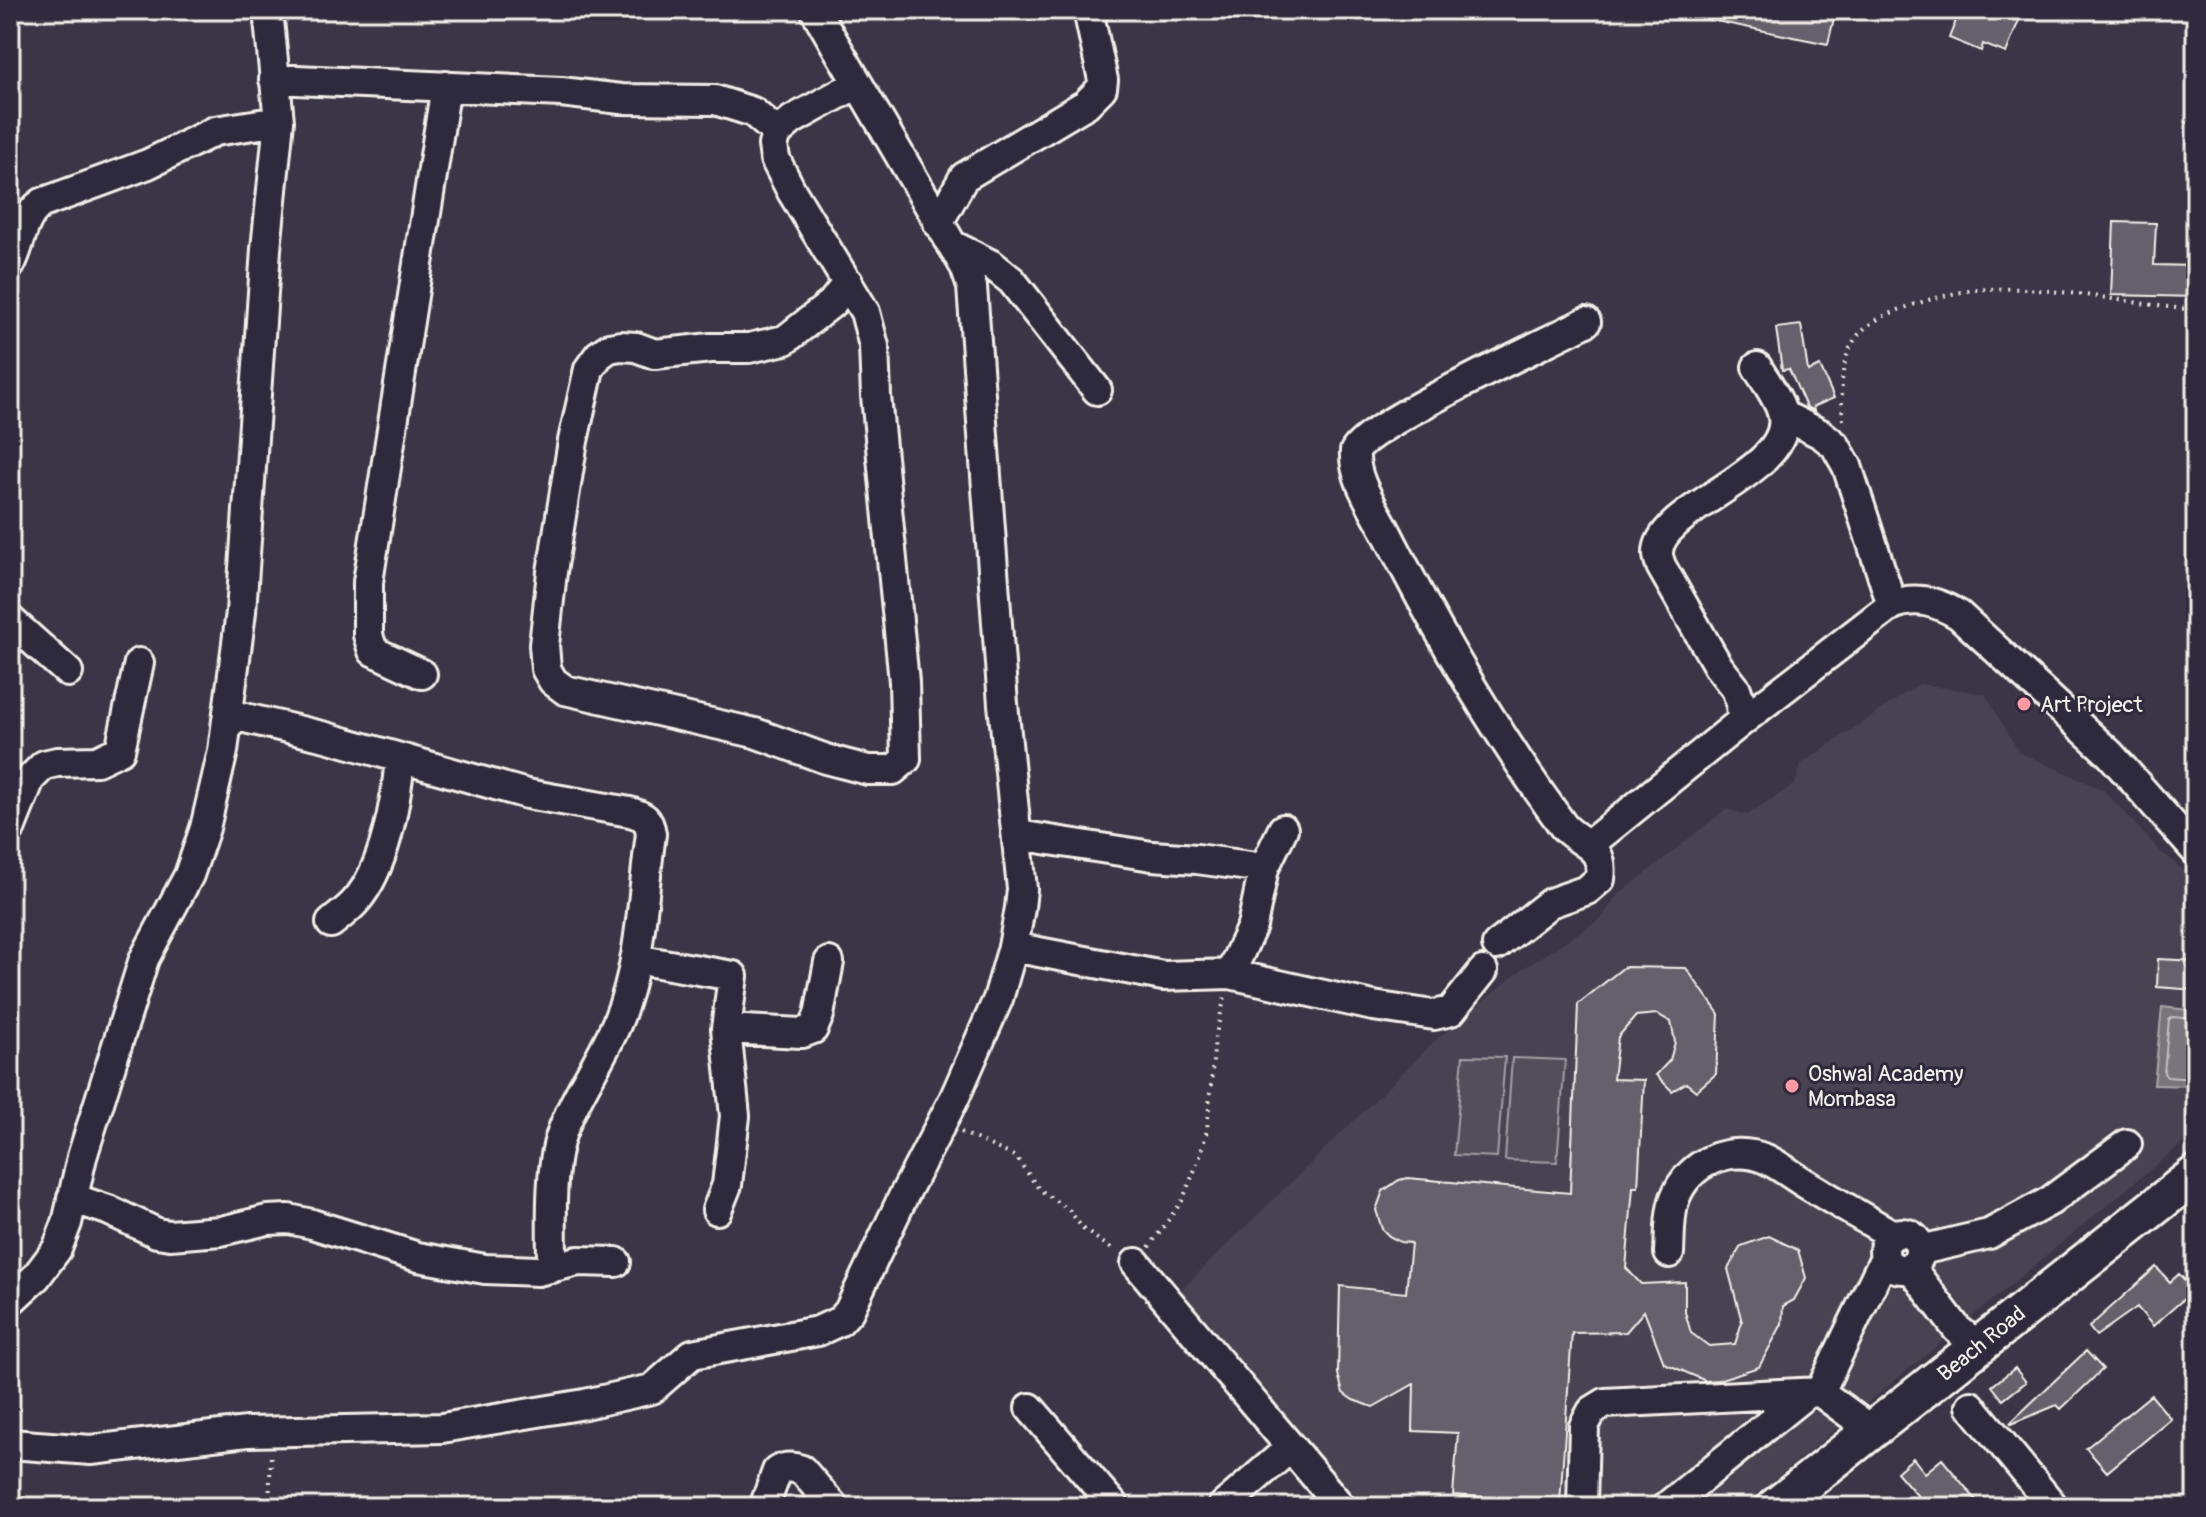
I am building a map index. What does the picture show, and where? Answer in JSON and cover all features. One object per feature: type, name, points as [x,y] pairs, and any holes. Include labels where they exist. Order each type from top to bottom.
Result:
[{"type":"main road","name":"Beach Road","points":[[1797,1501],[1873,1431],[1977,1345],[2193,1182]]},
{"type":"street","points":[[10,1301],[36,1277],[57,1249],[82,1157],[144,959],[189,875],[205,828],[223,751],[247,538],[266,249],[279,121],[268,10]]},
{"type":"street","points":[[10,1444],[91,1450],[174,1439],[272,1432],[442,1428],[585,1404],[652,1389],[692,1354],[831,1327],[849,1311],[998,999],[1013,947],[1022,889],[1003,704],[972,287],[965,267],[815,10]]},
{"type":"street","points":[[945,234],[964,177],[1086,104],[1102,88],[1088,10]]},
{"type":"street","points":[[274,79],[561,92],[621,99],[715,100],[753,112],[777,133]]},
{"type":"street","points":[[848,282],[832,303],[797,333],[768,345],[655,354],[636,347],[621,346],[609,348],[589,369],[573,441],[544,645],[546,669],[553,681],[565,690],[755,733],[826,759],[868,770],[893,770],[906,759],[904,682],[876,396],[874,346],[865,312],[848,282],[792,192],[775,159],[773,145],[777,133],[792,120],[857,84]]},
{"type":"street","points":[[422,674],[373,651],[368,635],[368,582],[446,86]]},
{"type":"street","points":[[10,265],[19,248],[22,209],[148,164],[215,131],[279,121]]},
{"type":"street","points":[[945,234],[1012,281],[1097,390]]},
{"type":"street","points":[[1497,945],[1550,903],[1595,885],[1600,879],[1599,858],[1590,844],[1575,838],[1564,827],[1472,687],[1413,585],[1357,474],[1354,456],[1358,445],[1364,440],[1422,404],[1586,322]]},
{"type":"street","points":[[1742,721],[1736,689],[1713,658],[1661,566],[1658,554],[1660,545],[1674,525],[1769,455],[1783,434],[1783,415],[1757,367]]},
{"type":"street","points":[[1783,415],[1821,434],[1835,445],[1847,466],[1892,605]]},
{"type":"street","points":[[1590,844],[1892,605],[1911,600],[1935,602],[1959,615],[2110,754],[2196,851]]},
{"type":"street","points":[[10,620],[68,672]]},
{"type":"street","points":[[10,829],[30,779],[44,765],[97,761],[120,750],[139,663]]},
{"type":"street","points":[[228,714],[326,737],[527,794],[642,815],[649,824],[651,834],[635,959],[618,1020],[560,1137],[552,1268]]},
{"type":"street","points":[[331,923],[355,902],[369,883],[396,800],[400,759]]},
{"type":"street","points":[[1230,974],[1252,926],[1264,868],[1283,829]]},
{"type":"street","points":[[1018,835],[1152,856],[1264,868]]},
{"type":"street","points":[[1013,947],[1163,976],[1230,974],[1313,994],[1434,1015],[1451,1011],[1483,971]]},
{"type":"street","points":[[635,959],[733,976],[726,1029],[735,1116],[727,1185],[717,1210]]},
{"type":"street","points":[[726,1029],[802,1033],[813,1029],[819,1015],[829,962]]},
{"type":"street","points":[[1669,1253],[1674,1200],[1692,1171],[1724,1155],[1764,1158],[1889,1246],[1892,1267],[1989,1234],[2050,1201],[2127,1144]]},
{"type":"street","points":[[72,1198],[108,1210],[157,1233],[170,1235],[221,1231],[267,1220],[289,1219],[418,1257],[513,1271],[552,1268],[590,1260],[616,1262]]},
{"type":"street","points":[[1666,1507],[1814,1393],[1889,1246]]},
{"type":"street","points":[[1916,1259],[1957,1329],[1977,1345]]},
{"type":"street","points":[[1136,1263],[1341,1507]]},
{"type":"street","points":[[1582,1507],[1584,1426],[1592,1411],[1605,1403],[1814,1393],[1873,1431]]},
{"type":"street","points":[[1971,1406],[2054,1507]]},
{"type":"street","points":[[1030,1408],[1115,1507]]},
{"type":"street","points":[[1222,1507],[1291,1447]]},
{"type":"street","points":[[764,1507],[774,1476],[784,1467],[802,1470],[834,1507]]},
{"type":"path","points":[[1843,425],[1843,371],[1855,339],[1865,327],[1880,317],[1911,306],[1966,291],[1992,289],[2065,294],[2196,310]]},
{"type":"path","points":[[941,1123],[1016,1157],[1039,1189],[1070,1211],[1083,1229],[1136,1263],[1182,1201],[1200,1157],[1207,1130],[1215,1038],[1230,974]]},
{"type":"path","points":[[269,1507],[272,1432]]},
{"type":"shaded area","name":"Oshwal Academy Mombasa","points":[[1919,684],[1985,694],[2019,752],[2103,790],[2162,853],[2196,880],[2196,1132],[1741,1507],[1352,1507],[1177,1294],[1435,1041],[1521,970],[1602,918],[1616,897],[1726,809],[1747,815],[1795,784],[1801,764]]},
{"type":"shaded area","points":[[1463,1056],[1505,1057],[1497,1157],[1454,1155]]},
{"type":"shaded area","points":[[1512,1058],[1565,1060],[1557,1162],[1505,1160]]},
{"type":"water","points":[[2162,1007],[2196,1011],[2196,1086],[2154,1085]]},
{"type":"building","points":[[1702,10],[1797,10],[1834,18],[1828,44],[1701,18]]},
{"type":"building","points":[[1960,10],[2023,10],[2006,53],[1983,44],[1981,51],[1949,38]]},
{"type":"building","points":[[2114,222],[2156,223],[2154,265],[2196,266],[2196,297],[2111,295]]},
{"type":"building","points":[[1801,325],[1808,371],[1820,366],[1834,398],[1813,407],[1814,411],[1806,407],[1789,369],[1782,370],[1776,328]]},
{"type":"building","points":[[2158,959],[2196,961],[2196,990],[2157,987]]},
{"type":"building","points":[[1624,967],[1686,968],[1719,1014],[1716,1074],[1696,1091],[1686,1083],[1672,1091],[1656,1075],[1670,1060],[1675,1042],[1671,1022],[1657,1014],[1636,1016],[1618,1037],[1613,1079],[1644,1080],[1638,1187],[1633,1187],[1626,1268],[1641,1284],[1685,1282],[1685,1312],[1691,1333],[1709,1346],[1735,1344],[1742,1322],[1728,1269],[1741,1246],[1769,1236],[1798,1250],[1806,1278],[1794,1300],[1783,1306],[1782,1324],[1759,1367],[1718,1380],[1706,1381],[1664,1363],[1644,1311],[1626,1332],[1572,1333],[1560,1503],[1453,1495],[1458,1433],[1413,1431],[1414,1384],[1373,1407],[1343,1393],[1338,1374],[1340,1286],[1406,1293],[1411,1243],[1389,1236],[1382,1229],[1376,1210],[1383,1191],[1399,1180],[1408,1178],[1570,1193],[1578,1004]]},
{"type":"building","points":[[2156,1267],[2170,1282],[2179,1274],[2194,1290],[2153,1326],[2137,1307],[2096,1336],[2089,1327]]},
{"type":"building","points":[[2086,1351],[2103,1369],[2061,1409],[2057,1405],[2010,1423]]},
{"type":"building","points":[[2015,1368],[2026,1382],[2003,1400],[1992,1386]]},
{"type":"building","points":[[2151,1395],[2171,1419],[2107,1472],[2086,1448]]},
{"type":"building","points":[[1913,1458],[1925,1473],[1942,1459],[1982,1507],[1927,1507],[1897,1472]]},
{"type":"place","name":"Art Project","points":[[2024,704]]},
{"type":"place","name":"Oshwal Academy Mombasa","points":[[1792,1086]]}]
